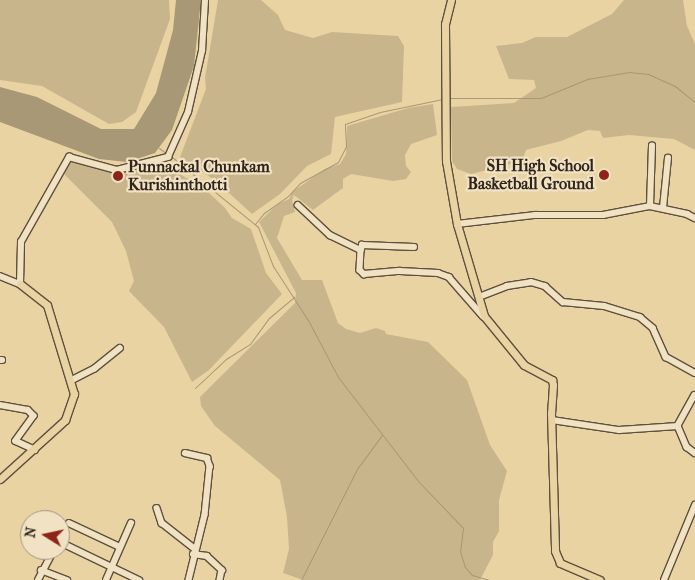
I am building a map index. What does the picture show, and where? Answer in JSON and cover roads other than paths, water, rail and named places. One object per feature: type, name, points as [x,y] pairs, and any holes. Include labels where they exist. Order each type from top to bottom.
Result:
[{"type":"main road","points":[[451,0],[445,24],[446,161],[457,224],[484,316],[524,365],[552,380],[555,551],[560,562],[600,580]]},
{"type":"main road","points":[[0,479],[35,450],[65,420],[74,394],[72,380],[46,305],[20,284]]},
{"type":"street","points":[[0,276],[20,284],[21,242],[69,158],[117,170],[168,157],[184,125],[202,51],[205,0]]},
{"type":"street","points":[[650,206],[652,146]]},
{"type":"street","points":[[664,208],[668,158]]},
{"type":"street","points":[[298,205],[330,235],[361,250]]},
{"type":"street","points":[[457,224],[535,215],[603,215],[650,206],[664,208],[695,218]]},
{"type":"street","points":[[414,247],[362,245],[360,270],[364,274],[400,271],[438,273],[449,277],[484,316]]},
{"type":"street","points":[[478,296],[507,286],[531,282],[545,286],[563,302],[604,306],[640,317],[653,328],[666,357],[695,373]]},
{"type":"street","points":[[72,380],[94,369],[120,348]]},
{"type":"street","points":[[695,395],[678,426],[686,447],[695,453]]},
{"type":"street","points":[[0,405],[28,410],[34,416],[16,441],[35,450]]},
{"type":"street","points":[[552,420],[618,430],[678,426]]},
{"type":"street","points":[[185,453],[209,461],[205,514],[194,552],[189,580]]},
{"type":"street","points":[[664,580],[695,505]]},
{"type":"street","points":[[157,508],[164,526],[194,552],[207,556],[222,570],[220,580]]},
{"type":"street","points":[[70,523],[120,547]]},
{"type":"street","points":[[106,580],[131,523]]},
{"type":"street","points":[[70,547],[139,580]]},
{"type":"street","points":[[38,580],[48,560]]},
{"type":"street","points":[[42,570],[67,580]]},
{"type":"waterway","points":[[449,98],[541,98],[587,79],[629,72],[648,74],[675,86],[695,102]]},
{"type":"waterway","points":[[255,224],[264,213],[287,197],[300,183],[338,162],[346,146],[345,124],[380,112],[443,99]]},
{"type":"waterway","points":[[159,148],[166,153]]},
{"type":"waterway","points":[[172,157],[258,227],[273,266],[308,320],[338,377],[418,481],[463,528],[460,551],[465,567],[472,575],[490,580]]},
{"type":"waterway","points":[[195,388],[226,359],[250,344],[269,318],[294,297]]},
{"type":"waterway","points":[[301,580],[357,469],[382,435]]},
{"type":"place","name":"SH High School Basketball Ground","points":[[604,175]]},
{"type":"place","name":"Punnackal Chunkam Kurishinthotti","points":[[118,176]]}]
